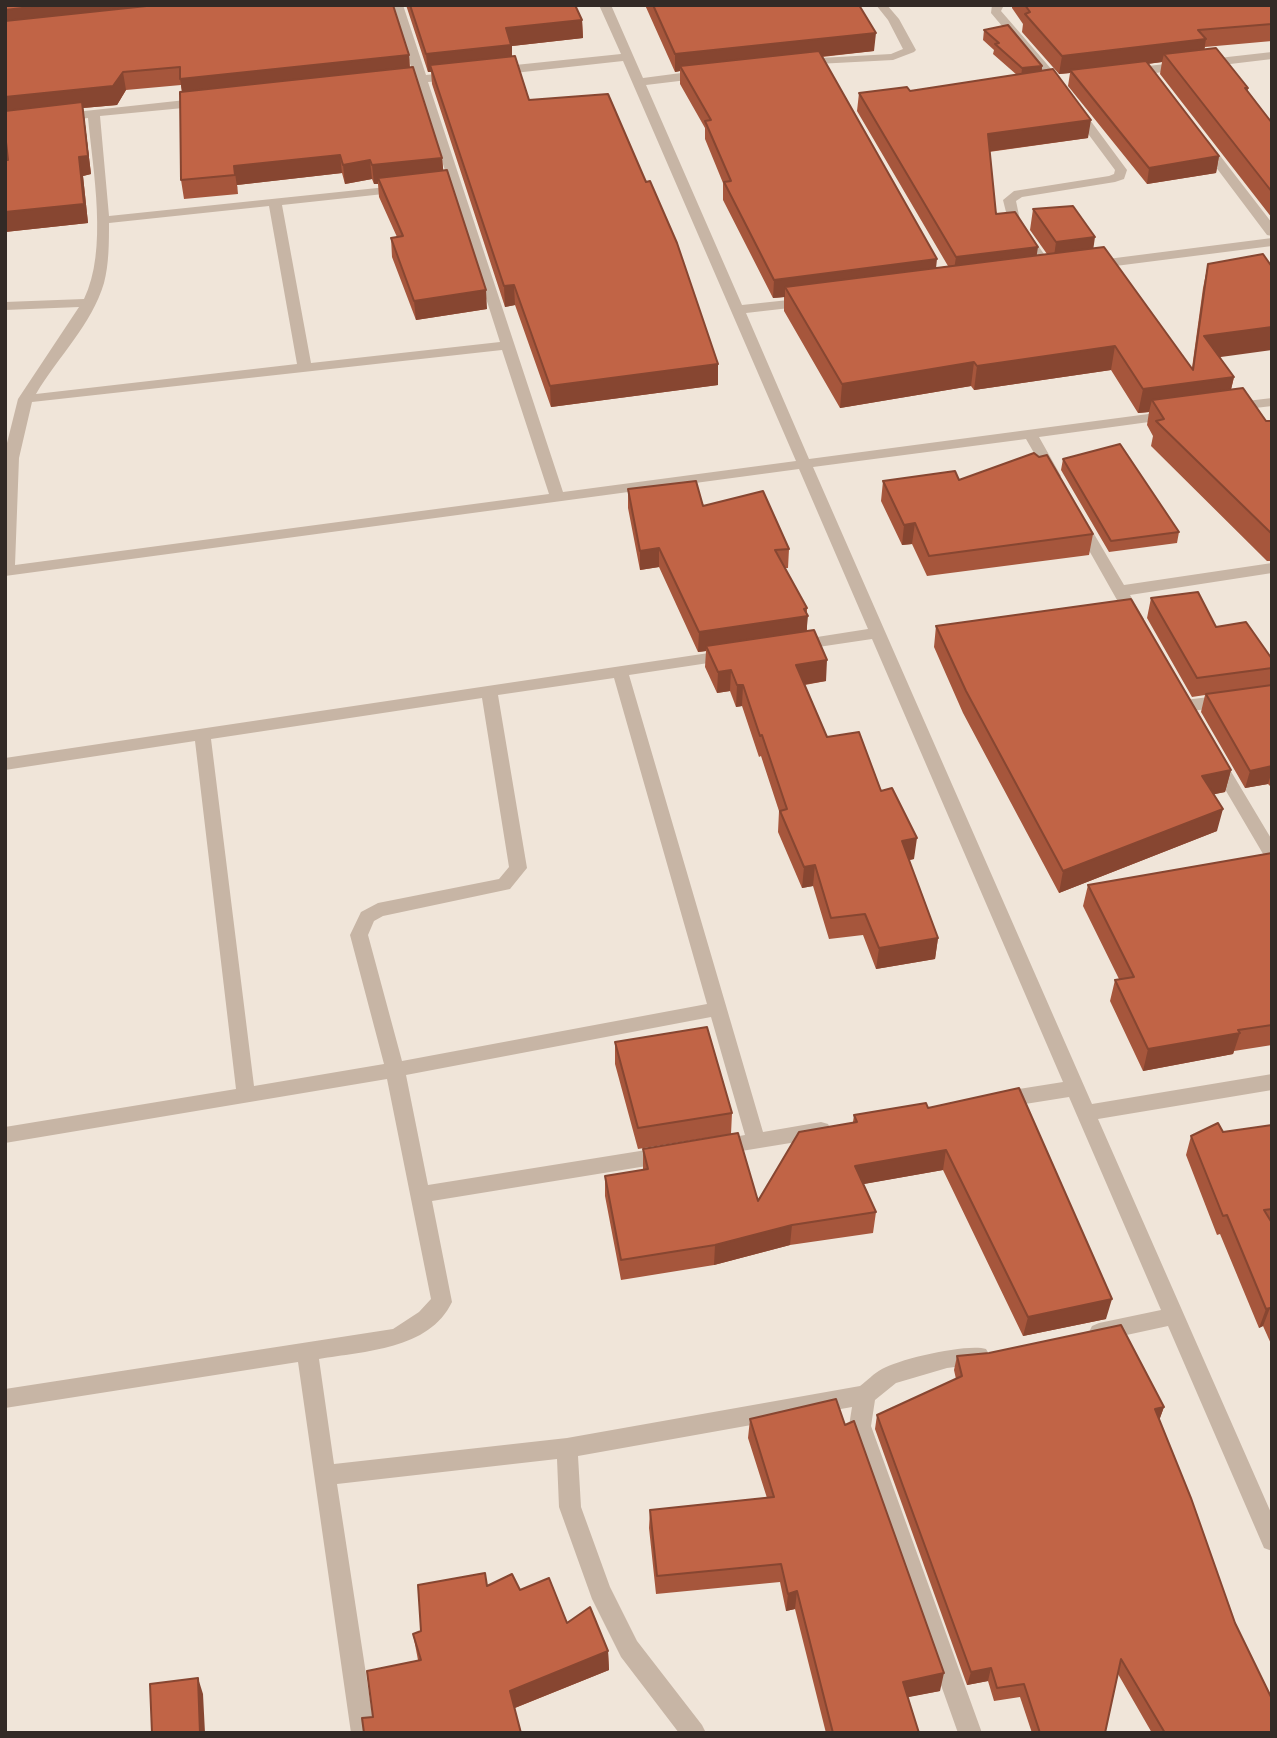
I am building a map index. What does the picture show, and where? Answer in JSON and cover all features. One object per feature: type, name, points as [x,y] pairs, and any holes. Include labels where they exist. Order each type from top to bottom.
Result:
[{"type":"street","points":[[397,5],[421,79],[448,183],[509,345],[557,497]]},
{"type":"street","points":[[605,5],[1272,1541]]},
{"type":"street","points":[[785,65],[825,67],[893,57],[910,50],[893,19],[881,5]]},
{"type":"street","points":[[998,5],[995,11],[1055,81],[1121,170],[1120,176],[1111,179],[1018,194],[1009,200],[1014,220],[1056,270],[1272,242]]},
{"type":"street","points":[[1121,73],[1272,55]]},
{"type":"street","points":[[476,73],[628,57]]},
{"type":"street","points":[[1147,70],[1156,81]]},
{"type":"street","points":[[639,82],[719,73]]},
{"type":"street","points":[[380,83],[462,75]]},
{"type":"street","points":[[44,119],[217,101]]},
{"type":"street","points":[[94,114],[103,220],[98,281],[88,303],[25,399],[13,448],[6,571],[1191,413]]},
{"type":"street","points":[[1197,135],[1272,232]]},
{"type":"street","points":[[103,220],[414,187]]},
{"type":"street","points":[[275,202],[305,369]]},
{"type":"street","points":[[737,310],[816,300]]},
{"type":"street","points":[[5,306],[88,303]]},
{"type":"street","points":[[25,399],[509,345]]},
{"type":"street","points":[[1218,409],[1272,402]]},
{"type":"street","points":[[1030,434],[1146,637]]},
{"type":"street","points":[[1120,591],[1272,568]]},
{"type":"street","points":[[783,647],[878,633]]},
{"type":"street","points":[[5,764],[742,653]]},
{"type":"street","points":[[620,672],[756,1140]]},
{"type":"street","points":[[5,1399],[397,1337],[426,1318],[442,1302],[395,1070],[359,935],[366,917],[378,910],[504,884],[518,867],[489,692]]},
{"type":"street","points":[[1185,706],[1272,694]]},
{"type":"street","points":[[202,734],[246,1094]]},
{"type":"street","points":[[1211,751],[1271,854]]},
{"type":"street","points":[[5,1135],[395,1070],[718,1009]]},
{"type":"street","points":[[1086,1113],[1272,1082]]},
{"type":"street","points":[[982,1103],[1075,1088]]},
{"type":"street","points":[[420,1195],[836,1127]]},
{"type":"street","points":[[1080,1336],[1174,1316]]},
{"type":"street","points":[[307,1351],[363,1733]]},
{"type":"street","points":[[326,1475],[567,1448],[865,1395],[890,1375],[947,1359],[999,1353]]},
{"type":"street","points":[[865,1395],[860,1426],[970,1733]]},
{"type":"street","points":[[567,1448],[570,1507],[600,1591],[629,1649],[694,1733]]},
{"type":"building","points":[[5,5],[48,5],[5,10]]},
{"type":"building","points":[[156,5],[393,5],[409,55],[180,79],[180,67],[123,72],[113,86],[5,97],[5,21]]},
{"type":"building","points":[[410,5],[575,5],[582,20],[506,28],[511,45],[426,54]]},
{"type":"building","points":[[653,5],[859,5],[876,33],[675,54]]},
{"type":"building","points":[[1025,5],[1270,5],[1272,24],[1198,30],[1206,39],[1062,56],[1025,14],[1030,12]]},
{"type":"building","points":[[1008,25],[1042,66],[1022,68],[995,44],[999,43],[984,30]]},
{"type":"building","points":[[1216,48],[1272,123],[1272,192],[1164,54]]},
{"type":"building","points":[[819,51],[937,259],[774,280],[724,182],[731,181],[705,121],[711,120],[680,66]]},
{"type":"building","points":[[515,56],[529,100],[608,94],[646,182],[650,181],[677,243],[718,364],[550,386],[514,285],[504,286],[430,65]]},
{"type":"building","points":[[1146,61],[1219,156],[1149,168],[1070,70]]},
{"type":"building","points":[[413,67],[442,158],[372,165],[370,160],[343,165],[340,155],[234,166],[235,175],[181,180],[180,92]]},
{"type":"building","points":[[1053,69],[1091,120],[988,134],[996,214],[1015,212],[1038,247],[956,257],[859,93],[907,87],[910,91]]},
{"type":"building","points":[[82,102],[88,156],[79,157],[84,204],[5,212],[5,160],[8,160],[5,111]]},
{"type":"building","points":[[447,170],[486,290],[414,301],[391,238],[403,236],[378,178]]},
{"type":"building","points":[[1073,206],[1095,237],[1056,242],[1033,209]]},
{"type":"building","points":[[1104,247],[1193,370],[1208,264],[1263,254],[1272,267],[1272,327],[1204,336],[1234,377],[1143,389],[1115,346],[977,366],[974,362],[842,384],[785,287]]},
{"type":"building","points":[[1243,388],[1266,421],[1272,421],[1272,534],[1156,421],[1164,419],[1152,400]]},
{"type":"building","points":[[1120,444],[1179,532],[1111,541],[1063,459]]},
{"type":"building","points":[[1034,453],[1039,457],[1047,455],[1093,534],[929,556],[915,523],[904,525],[883,481],[955,471],[959,480]]},
{"type":"building","points":[[696,481],[703,506],[763,491],[789,549],[775,550],[807,608],[804,609],[808,616],[699,632],[659,548],[640,551],[628,489]]},
{"type":"building","points":[[1198,592],[1216,627],[1246,622],[1272,659],[1272,668],[1197,678],[1151,598]]},
{"type":"building","points":[[1131,599],[1231,770],[1202,776],[1223,809],[1063,871],[966,691],[936,626]]},
{"type":"building","points":[[814,630],[827,660],[796,665],[827,737],[859,732],[881,791],[892,788],[917,838],[902,841],[938,938],[879,948],[865,914],[831,918],[815,865],[804,867],[780,811],[787,809],[743,685],[737,685],[731,670],[718,672],[706,646]]},
{"type":"building","points":[[1272,685],[1272,766],[1250,771],[1206,694]]},
{"type":"building","points":[[1272,853],[1272,1025],[1148,1049],[1115,980],[1134,977],[1088,885]]},
{"type":"building","points":[[707,1027],[732,1113],[638,1128],[615,1042]]},
{"type":"building","points":[[1019,1088],[1112,1299],[1028,1317],[946,1150],[855,1166],[876,1212],[792,1225],[715,1245],[621,1260],[605,1176],[648,1169],[643,1149],[738,1133],[758,1201],[799,1132],[857,1122],[854,1115],[926,1103],[928,1108]]},
{"type":"building","points":[[1218,1123],[1223,1132],[1272,1125],[1272,1209],[1264,1210],[1272,1223],[1272,1311],[1270,1308],[1266,1309],[1227,1215],[1223,1216],[1191,1136]]},
{"type":"building","points":[[1121,1325],[1164,1407],[1155,1409],[1191,1498],[1235,1623],[1272,1699],[1272,1733],[1165,1733],[1121,1659],[1105,1733],[1040,1733],[1024,1684],[997,1688],[991,1668],[971,1672],[877,1415],[962,1376],[957,1356],[989,1353]]},
{"type":"building","points":[[836,1399],[845,1425],[854,1421],[944,1673],[903,1682],[919,1733],[833,1733],[797,1591],[788,1594],[781,1564],[657,1576],[650,1510],[774,1497],[750,1419]]},
{"type":"building","points":[[485,1573],[487,1586],[512,1574],[520,1590],[549,1578],[567,1623],[590,1607],[608,1651],[510,1691],[521,1733],[364,1733],[362,1718],[373,1717],[367,1671],[421,1660],[413,1634],[421,1631],[418,1585]]},
{"type":"building","points":[[198,1678],[200,1733],[152,1733],[150,1684]]}]
